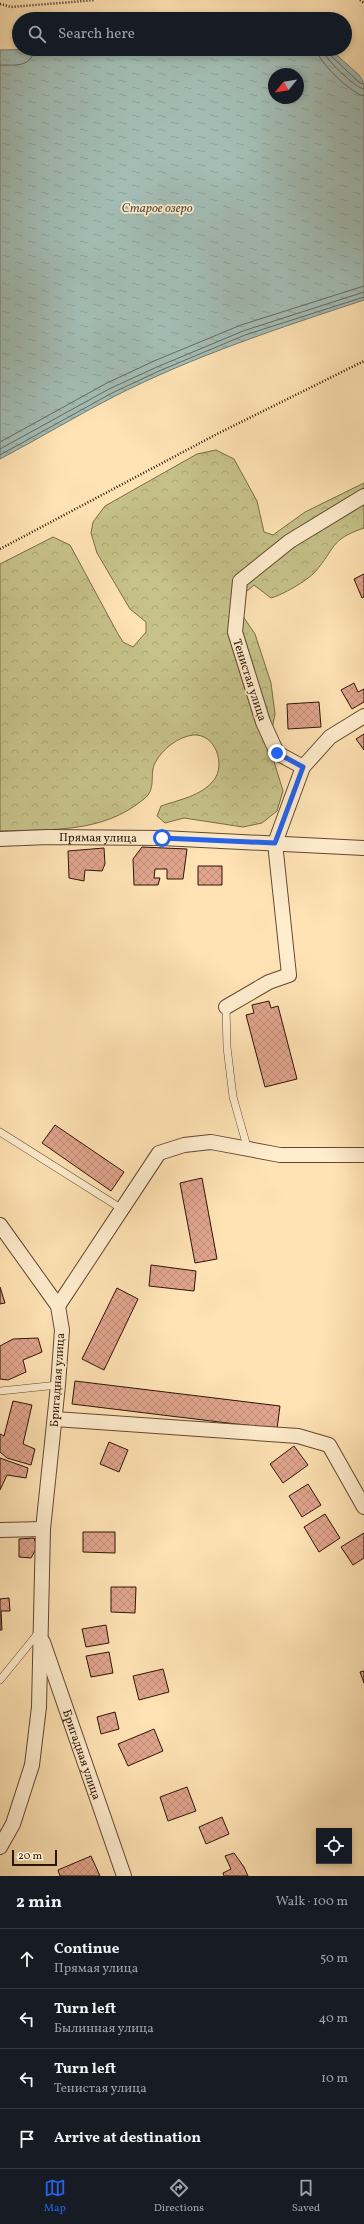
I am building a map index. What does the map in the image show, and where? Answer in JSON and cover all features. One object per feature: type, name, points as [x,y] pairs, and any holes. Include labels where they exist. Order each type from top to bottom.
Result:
[{"type":"street","name":"Тенистая улица","points":[[303,767],[277,753],[263,722],[235,632],[240,581],[290,541],[364,496]]},
{"type":"street","points":[[226,1007],[269,982],[289,975],[275,843],[303,767],[330,737],[364,716]]},
{"type":"street","name":"Прямая улица","points":[[0,839],[48,837],[162,838],[275,843],[326,848],[364,848]]},
{"type":"street","points":[[58,1306],[159,1153],[184,1145],[211,1142],[280,1155],[364,1155]]},
{"type":"street","name":"Бригадная улица","points":[[0,1225],[58,1306],[62,1330],[55,1419],[43,1529],[39,1707],[32,1765],[13,1824],[0,1846]]},
{"type":"street","points":[[55,1419],[298,1436],[329,1445],[364,1506]]},
{"type":"street","points":[[0,1530],[43,1529]]},
{"type":"street","name":"Бригадная улица","points":[[40,1632],[124,1876]]},
{"type":"lane","points":[[226,1007],[227,1047],[233,1097],[248,1150]]},
{"type":"lane","points":[[0,1132],[122,1209]]},
{"type":"lane","points":[[0,1391],[58,1385]]},
{"type":"lane","points":[[0,1680],[40,1632]]},
{"type":"path","points":[[0,4],[11,7],[95,0]]},
{"type":"path","points":[[360,0],[364,3]]},
{"type":"path","points":[[0,549],[217,434],[364,361]]},
{"type":"green space","points":[[216,450],[234,459],[257,501],[264,532],[273,535],[305,512],[364,483],[364,528],[353,532],[339,541],[315,572],[294,587],[271,598],[254,585],[246,592],[238,609],[255,634],[271,683],[275,714],[269,745],[283,791],[277,811],[262,823],[243,827],[184,818],[165,823],[157,816],[161,806],[196,794],[214,780],[219,766],[216,751],[207,739],[201,736],[193,735],[176,741],[162,753],[153,768],[152,786],[148,795],[128,810],[93,824],[75,827],[0,831],[0,564],[53,537],[70,545],[118,634],[123,642],[133,647],[146,632],[146,622],[130,609],[97,553],[91,533],[93,522],[105,506],[197,454]]},
{"type":"water","name":"Старое озеро","points":[[0,50],[12,50],[12,56],[338,56],[359,75],[364,83],[364,300],[206,355],[115,396],[0,459]]},
{"type":"building","points":[[364,574],[364,597],[362,598],[354,579]]},
{"type":"building","points":[[354,683],[358,692],[364,689],[364,702],[352,709],[341,690]]},
{"type":"building","points":[[319,702],[321,727],[288,729],[287,704]]},
{"type":"building","points":[[364,734],[364,750],[356,739]]},
{"type":"building","points":[[142,847],[187,849],[183,879],[167,879],[167,869],[155,869],[154,878],[160,878],[158,885],[134,885],[133,859]]},
{"type":"building","points":[[104,848],[105,864],[102,871],[85,870],[84,881],[69,878],[68,851]]},
{"type":"building","points":[[198,866],[222,866],[222,885],[198,885]]},
{"type":"building","points":[[269,1001],[271,1008],[278,1006],[297,1079],[265,1087],[246,1015],[254,1013],[252,1005]]},
{"type":"building","points":[[55,1125],[124,1172],[111,1191],[42,1143]]},
{"type":"building","points":[[202,1178],[217,1259],[195,1263],[180,1183]]},
{"type":"building","points":[[151,1265],[196,1271],[194,1291],[149,1286]]},
{"type":"building","points":[[0,1287],[5,1303],[0,1304]]},
{"type":"building","points":[[117,1288],[138,1299],[104,1370],[82,1359]]},
{"type":"building","points":[[38,1338],[42,1352],[23,1360],[26,1372],[8,1380],[0,1379],[0,1346],[13,1339]]},
{"type":"building","points":[[75,1381],[280,1406],[277,1429],[72,1404]]},
{"type":"building","points":[[13,1401],[32,1405],[23,1444],[35,1449],[31,1465],[7,1458],[0,1452],[0,1434],[4,1436]]},
{"type":"building","points":[[109,1442],[128,1450],[119,1472],[100,1464]]},
{"type":"building","points":[[294,1446],[308,1465],[283,1483],[270,1464]]},
{"type":"building","points":[[0,1458],[28,1468],[26,1478],[7,1475],[0,1490]]},
{"type":"building","points":[[308,1484],[321,1505],[302,1517],[289,1496]]},
{"type":"building","points":[[325,1514],[340,1538],[319,1552],[304,1527]]},
{"type":"building","points":[[83,1532],[115,1532],[115,1553],[83,1552]]},
{"type":"building","points":[[364,1533],[364,1558],[353,1565],[341,1547]]},
{"type":"building","points":[[34,1538],[37,1547],[31,1558],[19,1557],[19,1539]]},
{"type":"building","points":[[111,1587],[136,1587],[135,1613],[111,1612]]},
{"type":"building","points":[[9,1598],[10,1611],[1,1611],[2,1630],[0,1630],[0,1599]]},
{"type":"building","points":[[106,1625],[109,1643],[86,1647],[82,1629]]},
{"type":"building","points":[[109,1652],[113,1673],[91,1677],[86,1656]]},
{"type":"building","points":[[163,1669],[169,1692],[139,1700],[133,1676]]},
{"type":"building","points":[[364,1671],[364,1683],[360,1672]]},
{"type":"building","points":[[115,1712],[119,1729],[101,1734],[97,1717]]},
{"type":"building","points":[[154,1729],[163,1751],[128,1766],[118,1744]]},
{"type":"building","points":[[187,1787],[196,1811],[168,1821],[160,1797]]},
{"type":"building","points":[[222,1817],[229,1834],[206,1844],[199,1827]]},
{"type":"building","points":[[234,1853],[244,1867],[248,1876],[224,1876],[223,1873],[231,1869],[225,1856]]},
{"type":"building","points":[[91,1856],[100,1876],[60,1876],[58,1870]]},
{"type":"route","points":[[162,838],[275,843],[303,767],[277,753]]}]
